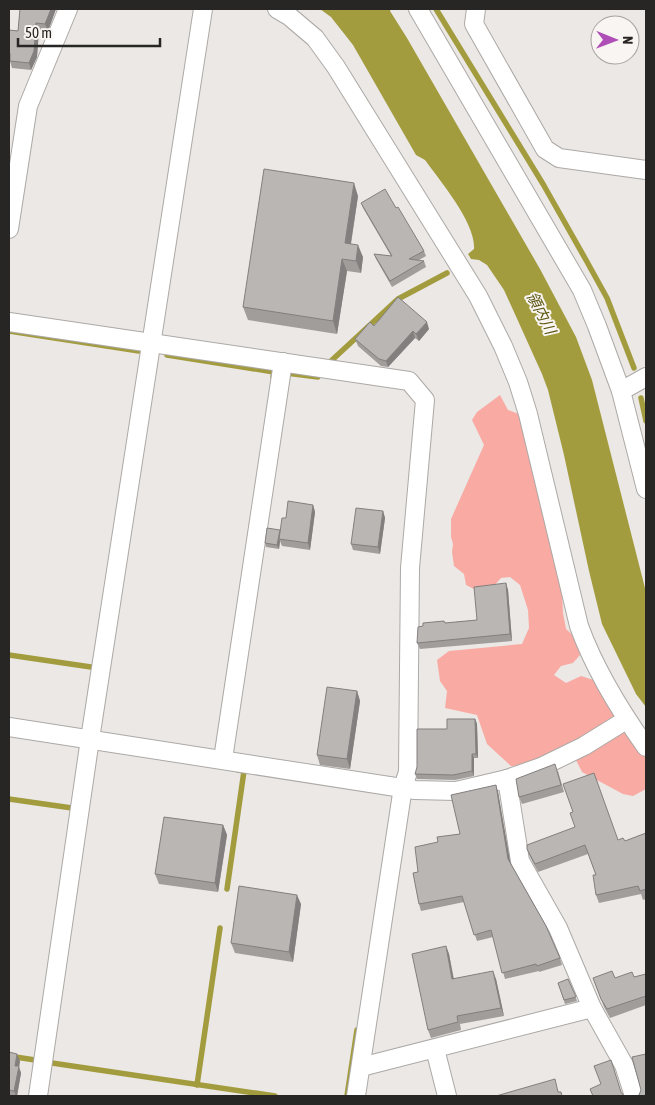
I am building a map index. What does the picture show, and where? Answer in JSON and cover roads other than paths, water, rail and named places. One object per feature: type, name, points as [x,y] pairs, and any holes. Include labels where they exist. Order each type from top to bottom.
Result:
[{"type":"street","points":[[9,229],[28,106],[68,9]]},
{"type":"street","points":[[38,1096],[90,739],[203,9]]},
{"type":"street","points":[[277,9],[289,16],[315,38],[336,67],[478,296],[503,346],[518,382],[528,414],[579,626],[590,657],[626,720],[646,747]]},
{"type":"street","points":[[418,9],[582,290],[621,392],[646,489]]},
{"type":"street","points":[[476,9],[474,24],[545,149],[559,158],[646,170]]},
{"type":"street","points":[[9,322],[409,381],[425,400],[410,568],[408,772],[402,787],[356,1096]]},
{"type":"street","points":[[223,760],[283,362]]},
{"type":"street","points":[[621,392],[646,377]]},
{"type":"street","points":[[9,727],[414,790],[456,790],[507,779],[541,766],[584,746],[626,720]]},
{"type":"street","points":[[507,779],[520,861],[558,928],[592,1008],[624,1065],[634,1096]]},
{"type":"street","points":[[361,1066],[435,1049],[592,1008]]},
{"type":"street","points":[[435,1049],[448,1096]]},
{"type":"water","name":"領内川","points":[[320,9],[391,9],[390,11],[540,269],[576,337],[592,380],[646,592],[646,707],[636,694],[602,624],[548,390],[504,290],[487,265],[479,260],[471,259],[468,254],[474,249],[473,239],[469,227],[456,203],[425,160],[416,155],[353,45],[331,17]]},
{"type":"waterway","points":[[436,9],[543,184],[607,298],[634,368]]},
{"type":"waterway","points":[[331,361],[398,299],[447,273]]},
{"type":"waterway","points":[[9,331],[139,351]]},
{"type":"waterway","points":[[167,355],[274,372],[273,377]]},
{"type":"waterway","points":[[286,373],[318,377]]},
{"type":"waterway","points":[[641,398],[646,421]]},
{"type":"waterway","points":[[9,655],[91,667]]},
{"type":"waterway","points":[[227,889],[244,771],[238,770]]},
{"type":"waterway","points":[[9,799],[72,808]]},
{"type":"waterway","points":[[197,1085],[220,928]]},
{"type":"waterway","points":[[347,1096],[357,1030]]},
{"type":"waterway","points":[[9,1056],[35,1060]]},
{"type":"waterway","points":[[52,1063],[275,1096]]}]
